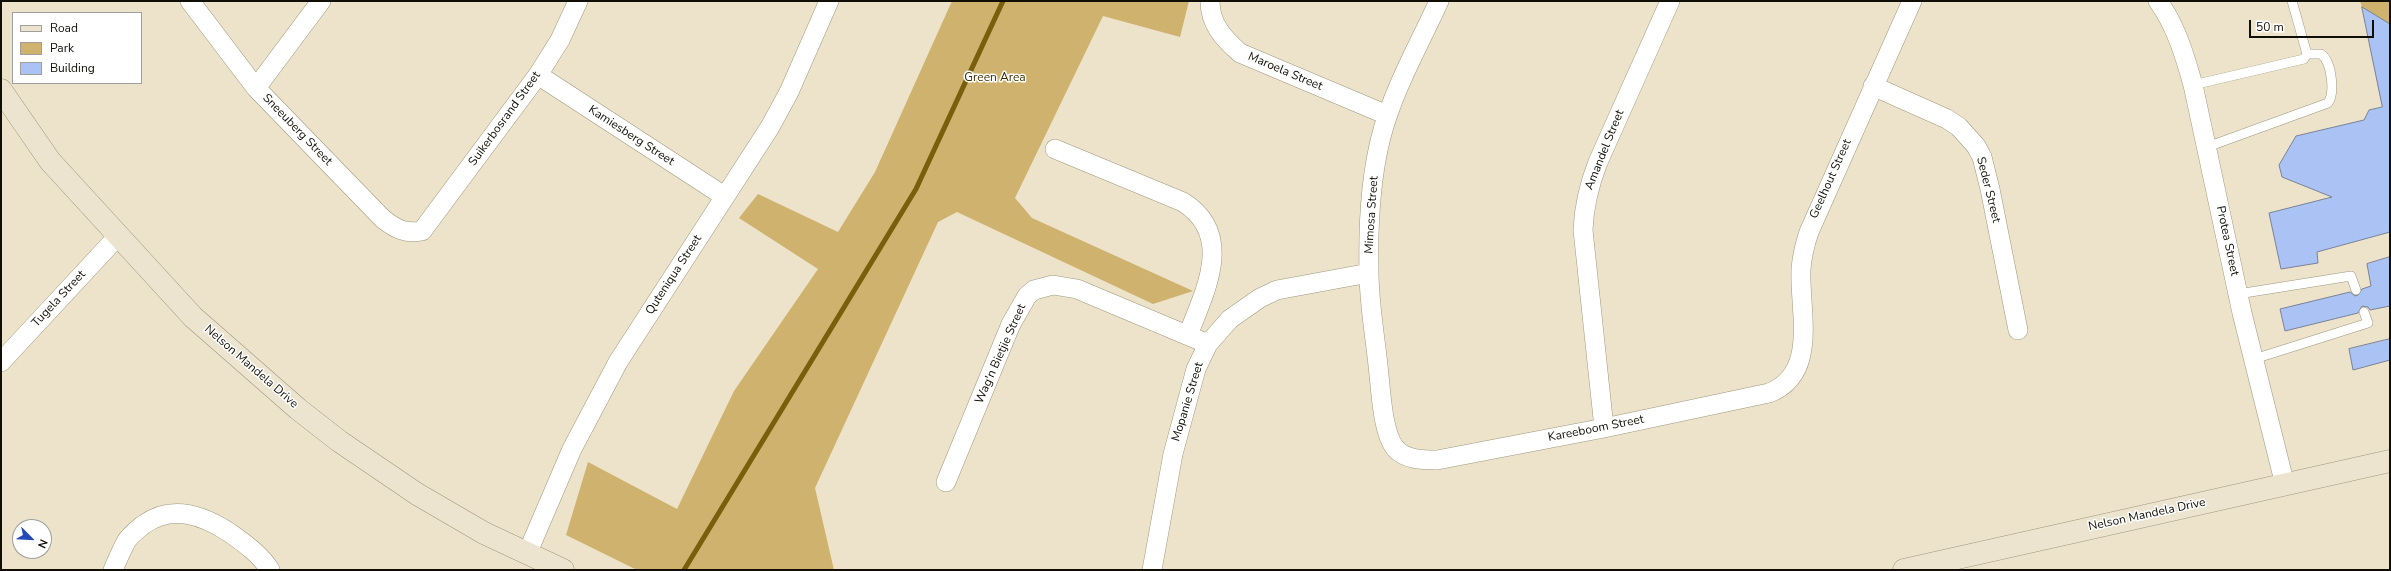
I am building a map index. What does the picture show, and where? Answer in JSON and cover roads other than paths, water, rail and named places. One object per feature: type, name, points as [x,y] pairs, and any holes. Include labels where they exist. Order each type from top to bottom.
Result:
[{"type":"street","name":"Sneeuberg Street","points":[[190,1],[256,88],[383,219],[397,230],[409,233],[422,231]]},
{"type":"street","points":[[256,88],[321,1]]},
{"type":"street","name":"Suikerbosrand Street","points":[[422,231],[538,75],[560,40],[578,1]]},
{"type":"street","name":"Quteniqua Street","points":[[527,554],[572,449],[615,368],[724,196],[770,127],[789,92],[829,1]]},
{"type":"street","name":"Maroela Street","points":[[1210,1],[1216,27],[1240,53],[1387,115]]},
{"type":"street","name":"Mimosa Street","points":[[1390,441],[1382,402],[1369,273],[1376,162],[1387,115],[1439,1]]},
{"type":"street","name":"Amandel Street","points":[[1604,428],[1583,230],[1584,208],[1588,187],[1598,162],[1670,1]]},
{"type":"street","name":"Geelhout Street","points":[[1797,369],[1803,342],[1802,269],[1808,232],[1912,1]]},
{"type":"street","name":"Protea Street","points":[[2158,1],[2173,28],[2193,85],[2238,294],[2285,485]]},
{"type":"street","name":"Kamiesberg Street","points":[[538,75],[724,196]]},
{"type":"street","name":"Seder Street","points":[[1873,86],[1947,119],[1959,126],[1976,146],[1990,189],[2018,330]]},
{"type":"street","name":"Nelson Mandela Drive","points":[[1,90],[50,161],[193,317],[298,409],[339,441],[417,494],[484,533],[563,570]]},
{"type":"street","points":[[1055,149],[1183,202],[1195,210],[1203,219],[1210,240],[1212,261],[1209,281],[1188,335]]},
{"type":"street","name":"Tugela Street","points":[[1,362],[118,236]]},
{"type":"street","name":"Mopanie Street","points":[[1152,570],[1173,454],[1196,369],[1208,344],[1230,319],[1260,298],[1277,290],[1369,273]]},
{"type":"street","name":"Wag'n Bietjie Street","points":[[946,482],[1011,324],[1020,306],[1034,290],[1053,285],[1077,289],[1208,344]]},
{"type":"street","name":"Kareeboom Street","points":[[1390,441],[1396,449],[1406,456],[1420,460],[1437,460],[1604,428],[1769,393],[1780,389],[1797,369]]},
{"type":"street","name":"Nelson Mandela Drive","points":[[1904,570],[2067,532],[2390,461]]},
{"type":"street","points":[[113,570],[126,541],[139,528],[154,517],[174,513],[194,514],[215,523],[248,547],[270,570]]},
{"type":"lane","points":[[2193,85],[2304,59],[2307,54],[2292,1]]},
{"type":"lane","points":[[2207,147],[2328,103],[2332,97],[2333,91],[2326,60],[2321,54],[2307,54]]},
{"type":"lane","points":[[2238,294],[2351,276],[2356,290]]},
{"type":"lane","points":[[2254,359],[2368,324],[2364,312]]},
{"type":"waterway","points":[[684,570],[916,189],[1003,1]]},
{"type":"park label","name":"Green Area","points":[[995,78]]}]
